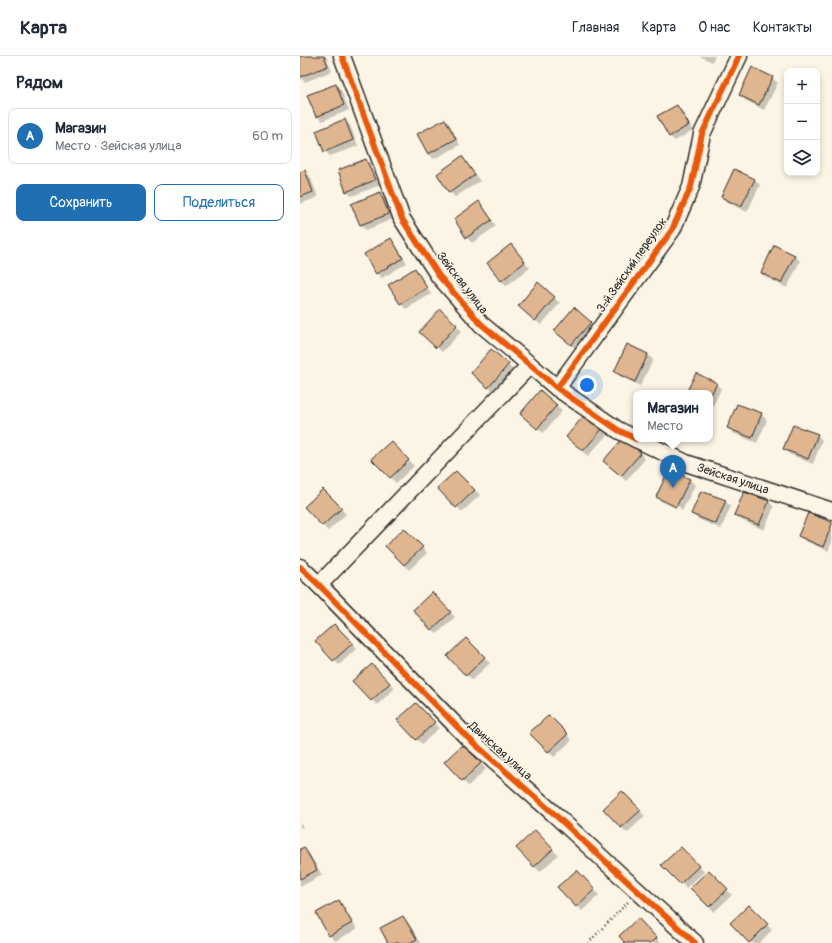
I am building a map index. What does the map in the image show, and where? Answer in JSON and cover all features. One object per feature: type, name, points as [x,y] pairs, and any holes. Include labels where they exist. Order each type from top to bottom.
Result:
[{"type":"street","name":"Зейская улица","points":[[342,56],[402,219],[439,276],[481,324],[557,388],[618,430],[633,438]]},
{"type":"street","name":"3-й Зейский переулок","points":[[557,388],[672,230],[692,187],[702,134],[739,56]]},
{"type":"street","points":[[319,585],[530,365]]},
{"type":"street","name":"Зейская улица","points":[[642,442],[686,463],[832,511]]},
{"type":"street","name":"Двинская улица","points":[[300,567],[468,738],[552,812],[695,943]]},
{"type":"path","points":[[588,943],[638,892]]},
{"type":"building","points":[[300,56],[324,56],[328,66],[300,77]]},
{"type":"building","points":[[752,67],[773,77],[759,105],[739,95]]},
{"type":"building","points":[[336,84],[344,105],[316,117],[307,95]]},
{"type":"building","points":[[677,105],[689,125],[669,137],[657,116]]},
{"type":"building","points":[[345,119],[353,140],[324,152],[316,131]]},
{"type":"building","points":[[445,119],[456,139],[428,154],[417,134]]},
{"type":"building","points":[[462,156],[475,175],[449,193],[437,174]]},
{"type":"building","points":[[366,159],[375,180],[346,192],[338,170]]},
{"type":"building","points":[[734,169],[755,179],[741,207],[721,197]]},
{"type":"building","points":[[305,170],[313,192],[300,197],[300,172]]},
{"type":"building","points":[[380,192],[389,214],[360,225],[351,204]]},
{"type":"building","points":[[479,201],[492,220],[466,238],[454,219]]},
{"type":"building","points":[[391,238],[403,258],[376,274],[364,254]]},
{"type":"building","points":[[511,244],[525,262],[501,281],[487,263]]},
{"type":"building","points":[[774,245],[795,255],[781,283],[761,273]]},
{"type":"building","points":[[415,268],[427,288],[400,304],[388,285]]},
{"type":"building","points":[[538,282],[555,297],[535,321],[518,306]]},
{"type":"building","points":[[574,307],[591,322],[571,345],[554,331]]},
{"type":"building","points":[[440,309],[457,325],[436,348],[419,332]]},
{"type":"building","points":[[627,344],[648,354],[635,382],[614,372]]},
{"type":"building","points":[[491,349],[509,364],[488,388],[471,373]]},
{"type":"building","points":[[696,373],[717,383],[713,391],[688,390]]},
{"type":"building","points":[[540,390],[557,405],[537,429],[520,414]]},
{"type":"building","points":[[737,404],[762,413],[752,438],[727,428]]},
{"type":"building","points":[[586,413],[603,428],[583,451],[566,437]]},
{"type":"building","points":[[793,425],[818,434],[808,459],[783,449]]},
{"type":"building","points":[[623,438],[641,453],[621,476],[603,461]]},
{"type":"building","points":[[391,441],[409,460],[390,478],[371,459]]},
{"type":"building","points":[[669,469],[690,479],[676,507],[656,497]]},
{"type":"building","points":[[456,471],[475,490],[456,508],[437,488]]},
{"type":"building","points":[[323,489],[342,508],[322,526],[304,507]]},
{"type":"building","points":[[701,491],[726,500],[716,524],[691,514]]},
{"type":"building","points":[[744,492],[769,501],[759,525],[734,515]]},
{"type":"building","points":[[808,513],[832,522],[823,547],[798,536]]},
{"type":"building","points":[[404,528],[423,547],[404,565],[385,546]]},
{"type":"building","points":[[432,592],[451,612],[431,630],[413,610]]},
{"type":"building","points":[[334,624],[353,643],[333,661],[315,641]]},
{"type":"building","points":[[466,638],[485,657],[466,676],[447,656]]},
{"type":"building","points":[[372,664],[390,683],[371,701],[352,681]]},
{"type":"building","points":[[416,703],[435,722],[416,740],[397,720]]},
{"type":"building","points":[[549,715],[568,734],[548,752],[529,733]]},
{"type":"building","points":[[463,744],[481,763],[462,781],[444,762]]},
{"type":"building","points":[[622,791],[641,810],[621,828],[603,809]]},
{"type":"building","points":[[535,830],[553,849],[534,867],[516,848]]},
{"type":"building","points":[[304,847],[317,870],[300,879],[300,849]]},
{"type":"building","points":[[681,847],[699,866],[680,884],[661,865]]},
{"type":"building","points":[[577,870],[595,889],[576,907],[557,887]]},
{"type":"building","points":[[709,870],[728,889],[709,907],[690,888]]},
{"type":"building","points":[[339,900],[352,923],[329,936],[316,913]]},
{"type":"building","points":[[749,905],[768,924],[749,943],[730,923]]},
{"type":"building","points":[[403,916],[417,939],[409,943],[388,943],[380,928]]},
{"type":"building","points":[[638,918],[657,938],[651,943],[625,943],[619,936]]},
{"type":"cycle path","points":[[342,56],[402,219],[439,276],[481,324],[557,388],[618,430],[633,438]]},
{"type":"cycle path","points":[[557,388],[672,230],[691,187],[702,134],[739,56]]},
{"type":"cycle path","points":[[300,567],[468,738],[552,812],[695,943]]},
{"type":"place","name":"Магазин","points":[[673,488]]}]
